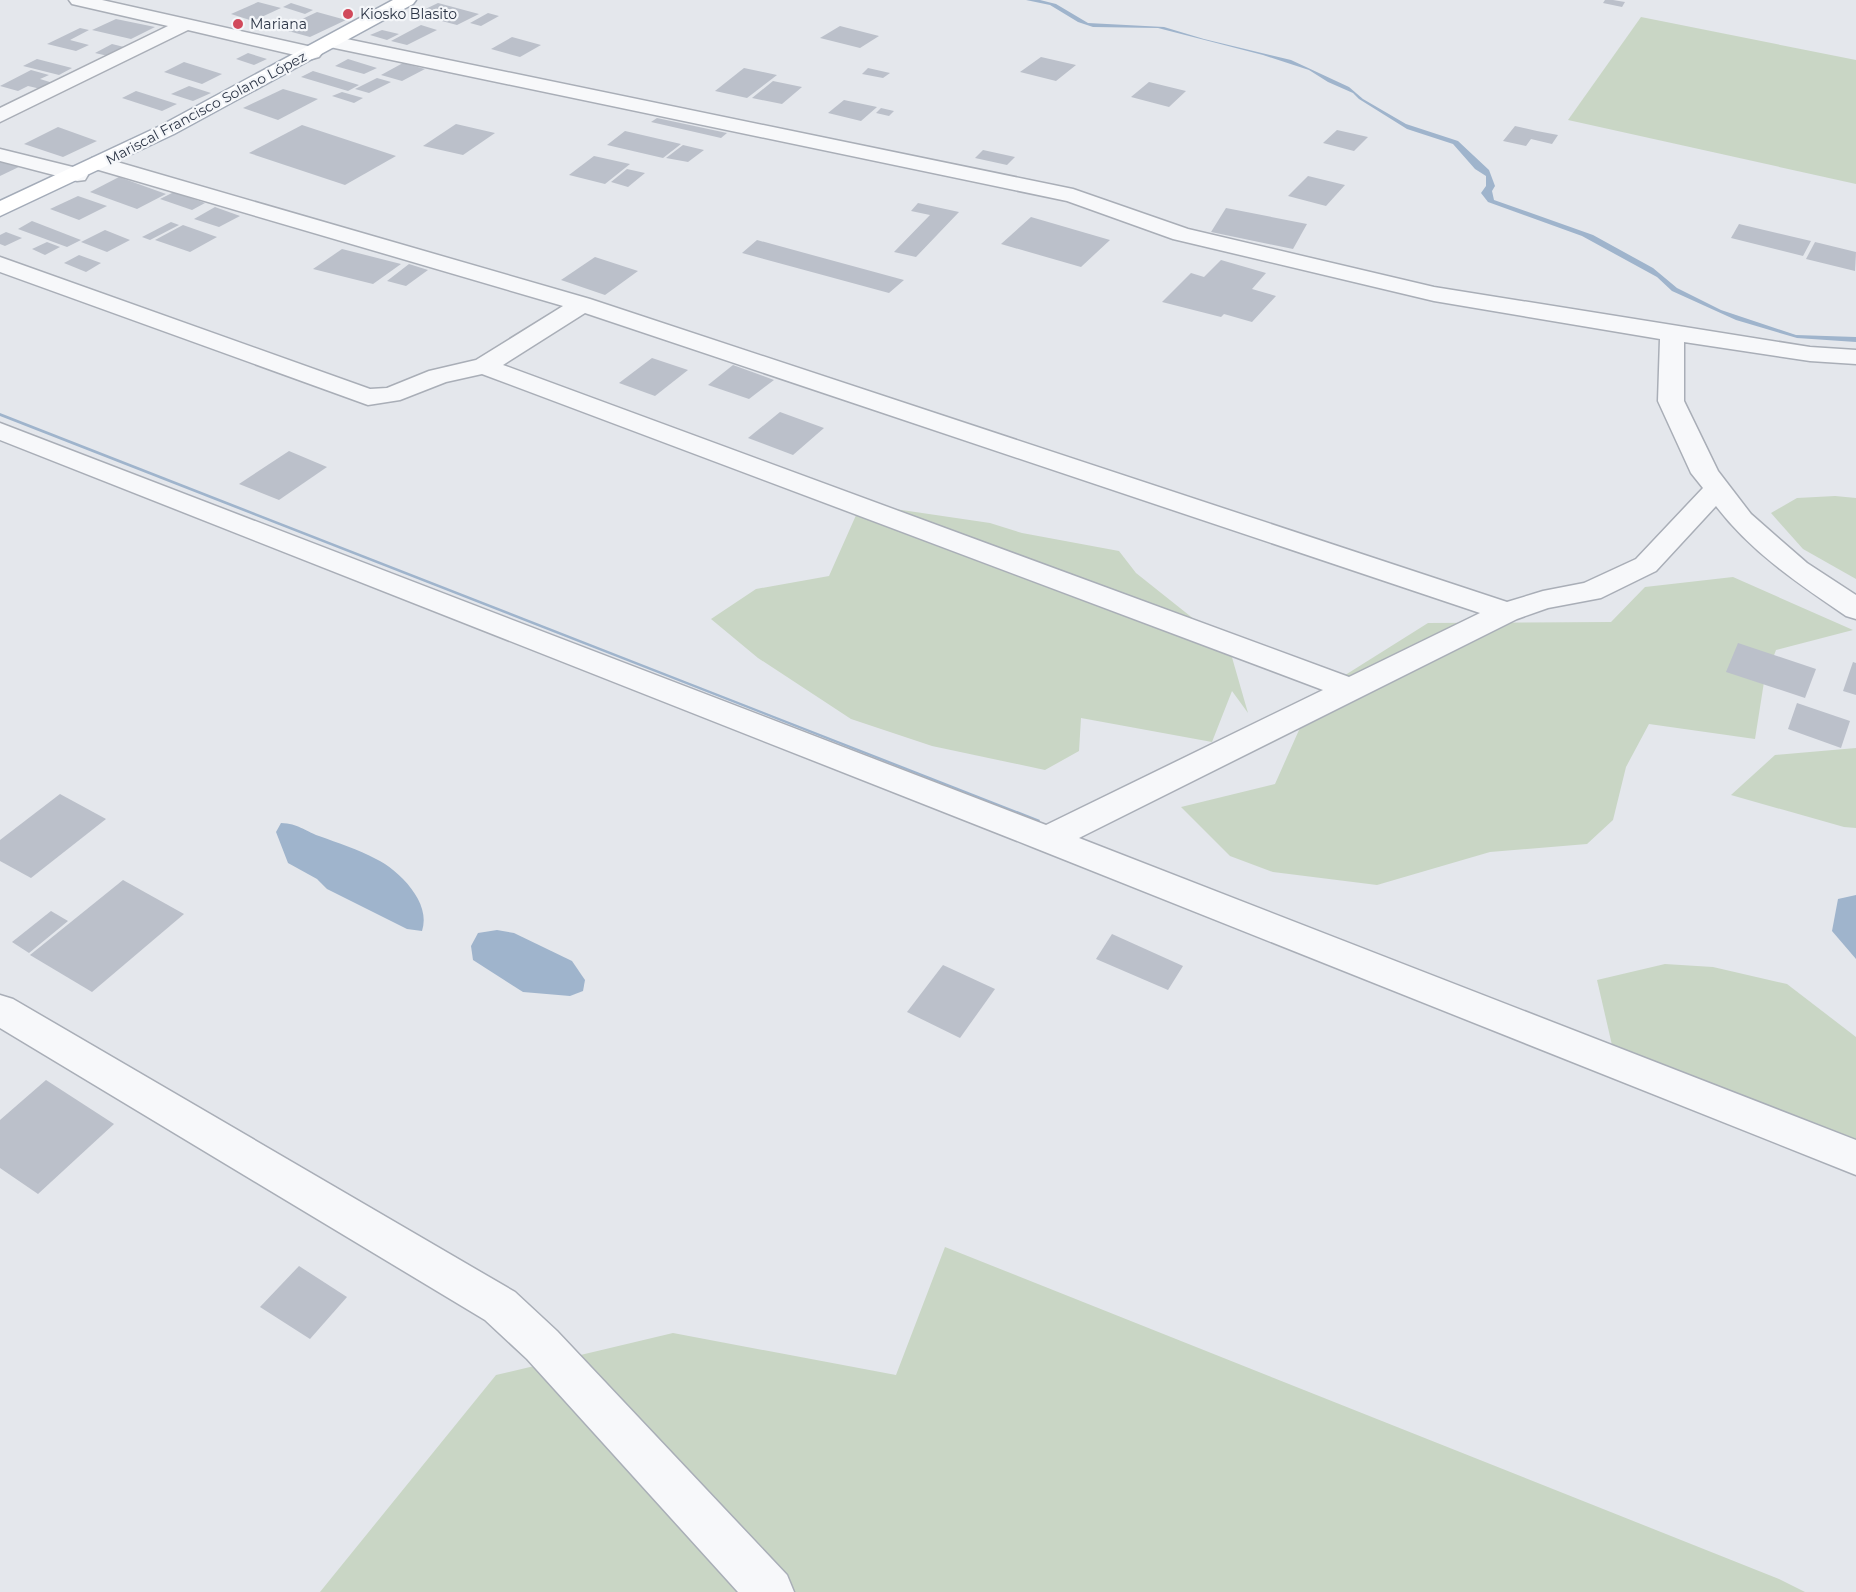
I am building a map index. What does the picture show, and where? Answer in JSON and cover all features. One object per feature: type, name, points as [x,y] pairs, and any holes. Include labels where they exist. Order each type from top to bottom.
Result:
[{"type":"main road","name":"Mariscal Francisco Solano López","points":[[0,209],[77,175],[312,53],[407,0]]},
{"type":"street","points":[[78,0],[312,53]]},
{"type":"street","points":[[0,116],[186,24]]},
{"type":"street","points":[[332,42],[1072,196],[1181,234],[1434,294],[1810,354],[1856,357]]},
{"type":"street","points":[[0,155],[77,175]]},
{"type":"street","points":[[100,163],[582,304],[1507,612]]},
{"type":"street","points":[[0,264],[368,397],[391,395],[438,376],[484,366],[582,304]]},
{"type":"street","points":[[1672,333],[1671,401],[1705,473],[1741,520],[1797,569],[1856,609]]},
{"type":"street","points":[[484,366],[1351,689]]},
{"type":"street","points":[[0,430],[1856,1158]]},
{"type":"street","points":[[1047,839],[1507,612],[1543,600],[1590,591],[1646,565],[1717,489]]},
{"type":"street","points":[[0,1010],[79,1054],[500,1306],[542,1345],[770,1592]]},
{"type":"green space","points":[[1641,17],[1856,60],[1856,184],[1568,120]]},
{"type":"green space","points":[[1835,496],[1856,498],[1856,579],[1803,549],[1771,513],[1797,498]]},
{"type":"green space","points":[[861,504],[990,523],[1022,533],[1119,551],[1136,573],[1229,647],[1248,713],[1232,691],[1212,742],[1081,718],[1079,751],[1045,770],[932,746],[851,719],[758,658],[711,619],[756,589],[829,576]]},
{"type":"green space","points":[[1733,577],[1853,630],[1776,650],[1764,682],[1755,739],[1649,724],[1626,767],[1613,820],[1587,844],[1490,852],[1377,885],[1273,872],[1230,856],[1181,807],[1275,784],[1315,694],[1428,623],[1611,622],[1645,587]]},
{"type":"green space","points":[[1856,748],[1856,828],[1844,827],[1731,795],[1775,755]]},
{"type":"green space","points":[[1665,964],[1713,967],[1787,984],[1856,1037],[1856,1142],[1656,1077],[1612,1045],[1597,980]]},
{"type":"green space","points":[[945,1247],[1779,1579],[1805,1592],[320,1592],[496,1375],[673,1333],[896,1375]]},
{"type":"water","points":[[1026,0],[1040,0],[1056,4],[1088,23],[1164,27],[1291,60],[1349,87],[1363,99],[1406,124],[1458,141],[1489,170],[1495,186],[1492,191],[1494,200],[1593,235],[1653,268],[1677,288],[1721,310],[1796,335],[1856,337],[1856,342],[1797,338],[1736,320],[1672,291],[1657,277],[1582,236],[1488,202],[1481,193],[1486,186],[1486,176],[1475,169],[1453,144],[1407,129],[1353,93],[1328,82],[1309,70],[1263,55],[1158,28],[1093,27],[1078,22],[1050,5]]},
{"type":"water","points":[[0,413],[1040,820],[1039,822],[0,416]]},
{"type":"water","points":[[281,823],[297,826],[362,852],[385,864],[403,879],[418,899],[424,920],[422,931],[407,929],[327,889],[317,879],[288,863],[276,832]]},
{"type":"water","points":[[1856,895],[1856,959],[1832,931],[1838,899]]},
{"type":"water","points":[[497,930],[514,933],[572,961],[585,980],[583,991],[570,996],[523,992],[473,960],[471,946],[478,933]]},
{"type":"building","points":[[1605,0],[1625,2],[1622,7],[1603,3]]},
{"type":"building","points":[[258,2],[281,8],[253,21],[231,14]]},
{"type":"building","points":[[291,3],[313,10],[305,14],[283,7]]},
{"type":"building","points":[[438,3],[479,14],[457,25],[415,14]]},
{"type":"building","points":[[317,12],[346,20],[310,37],[281,29]]},
{"type":"building","points":[[488,13],[499,16],[481,26],[470,23]]},
{"type":"building","points":[[116,19],[155,27],[131,39],[92,30]]},
{"type":"building","points":[[421,25],[437,30],[407,45],[391,41]]},
{"type":"building","points":[[840,26],[879,36],[860,48],[820,38]]},
{"type":"building","points":[[80,28],[89,30],[70,40],[89,45],[76,51],[47,44]]},
{"type":"building","points":[[382,30],[399,34],[387,40],[370,35]]},
{"type":"building","points":[[512,37],[541,45],[520,57],[491,49]]},
{"type":"building","points":[[112,44],[124,47],[108,56],[95,53]]},
{"type":"building","points":[[248,53],[267,59],[254,65],[236,59]]},
{"type":"building","points":[[1041,57],[1076,65],[1056,81],[1020,72]]},
{"type":"building","points":[[37,59],[72,68],[59,75],[23,66]]},
{"type":"building","points":[[348,59],[377,68],[364,74],[335,66]]},
{"type":"building","points":[[184,62],[222,74],[202,84],[164,72]]},
{"type":"building","points":[[403,63],[425,69],[402,81],[381,75]]},
{"type":"building","points":[[744,68],[777,75],[747,98],[715,91]]},
{"type":"building","points":[[868,68],[890,73],[883,78],[862,74]]},
{"type":"building","points":[[31,70],[49,75],[40,79],[53,83],[41,89],[28,86],[18,91],[0,86]]},
{"type":"building","points":[[313,71],[359,85],[348,91],[301,77]]},
{"type":"building","points":[[377,78],[391,82],[369,93],[355,89]]},
{"type":"building","points":[[773,81],[802,87],[782,104],[752,98]]},
{"type":"building","points":[[1149,82],[1186,91],[1169,107],[1131,97]]},
{"type":"building","points":[[189,86],[211,93],[193,101],[171,94]]},
{"type":"building","points":[[283,89],[318,99],[278,120],[243,108]]},
{"type":"building","points":[[136,91],[177,104],[162,111],[122,98]]},
{"type":"building","points":[[342,92],[363,98],[354,103],[332,96]]},
{"type":"building","points":[[844,100],[877,107],[861,121],[828,113]]},
{"type":"building","points":[[881,108],[894,111],[889,116],[876,113]]},
{"type":"building","points":[[657,118],[727,133],[721,138],[651,122]]},
{"type":"building","points":[[456,124],[495,133],[463,155],[423,146]]},
{"type":"building","points":[[302,125],[396,156],[345,185],[249,153]]},
{"type":"building","points":[[1515,126],[1558,135],[1552,144],[1531,139],[1526,146],[1503,141]]},
{"type":"building","points":[[58,127],[97,141],[63,157],[24,144]]},
{"type":"building","points":[[1337,130],[1368,137],[1354,151],[1323,143]]},
{"type":"building","points":[[625,131],[681,144],[663,158],[607,145]]},
{"type":"building","points":[[683,145],[704,150],[688,162],[666,158]]},
{"type":"building","points":[[983,150],[1015,157],[1007,165],[975,158]]},
{"type":"building","points":[[594,156],[630,164],[605,184],[569,175]]},
{"type":"building","points":[[0,161],[23,165],[0,176]]},
{"type":"building","points":[[627,169],[645,173],[628,187],[611,182]]},
{"type":"building","points":[[1308,176],[1345,185],[1326,206],[1288,196]]},
{"type":"building","points":[[119,177],[166,194],[137,209],[90,192]]},
{"type":"building","points":[[174,192],[205,203],[192,210],[160,199]]},
{"type":"building","points":[[78,196],[107,206],[79,220],[50,209]]},
{"type":"building","points":[[918,203],[959,212],[916,257],[894,252],[930,215],[911,211]]},
{"type":"building","points":[[215,207],[240,216],[219,227],[194,219]]},
{"type":"building","points":[[1226,208],[1307,224],[1293,249],[1211,232]]},
{"type":"building","points":[[1031,217],[1110,240],[1081,267],[1001,244]]},
{"type":"building","points":[[32,221],[81,240],[67,247],[18,229]]},
{"type":"building","points":[[171,222],[179,225],[150,240],[142,237]]},
{"type":"building","points":[[1739,224],[1811,241],[1803,256],[1731,238]]},
{"type":"building","points":[[183,225],[217,237],[190,252],[155,240]]},
{"type":"building","points":[[105,230],[130,240],[107,252],[81,242]]},
{"type":"building","points":[[6,232],[22,238],[5,246],[0,244],[0,235]]},
{"type":"building","points":[[757,240],[904,280],[889,293],[742,253]]},
{"type":"building","points":[[47,242],[60,247],[45,255],[32,249]]},
{"type":"building","points":[[1815,242],[1856,252],[1855,271],[1806,259]]},
{"type":"building","points":[[342,249],[401,264],[373,284],[313,269]]},
{"type":"building","points":[[79,255],[101,263],[86,272],[64,263]]},
{"type":"building","points":[[595,257],[638,271],[605,295],[561,280]]},
{"type":"building","points":[[1221,260],[1266,273],[1252,289],[1276,296],[1252,322],[1224,314],[1221,317],[1162,302],[1191,273],[1204,277]]},
{"type":"building","points":[[409,264],[428,270],[406,286],[387,281]]},
{"type":"building","points":[[652,358],[688,370],[655,396],[619,383]]},
{"type":"building","points":[[733,365],[774,380],[749,399],[708,385]]},
{"type":"building","points":[[780,412],[824,428],[793,455],[748,438]]},
{"type":"building","points":[[289,451],[327,467],[279,500],[239,484]]},
{"type":"building","points":[[1738,643],[1816,669],[1805,698],[1726,672]]},
{"type":"building","points":[[1853,662],[1856,663],[1856,695],[1843,691]]},
{"type":"building","points":[[1797,703],[1850,721],[1841,748],[1788,729]]},
{"type":"building","points":[[60,794],[106,819],[31,878],[0,861],[0,840]]},
{"type":"building","points":[[123,880],[184,914],[92,992],[30,955]]},
{"type":"building","points":[[51,911],[68,921],[29,953],[12,942]]},
{"type":"building","points":[[1112,934],[1183,966],[1168,990],[1096,959]]},
{"type":"building","points":[[943,965],[995,989],[960,1038],[907,1012]]},
{"type":"building","points":[[46,1080],[114,1124],[38,1194],[0,1168],[0,1120]]},
{"type":"building","points":[[299,1266],[347,1297],[310,1339],[260,1307]]},
{"type":"place","name":"Kiosko Blasito","points":[[348,14]]},
{"type":"place","name":"Mariana","points":[[238,24]]}]
